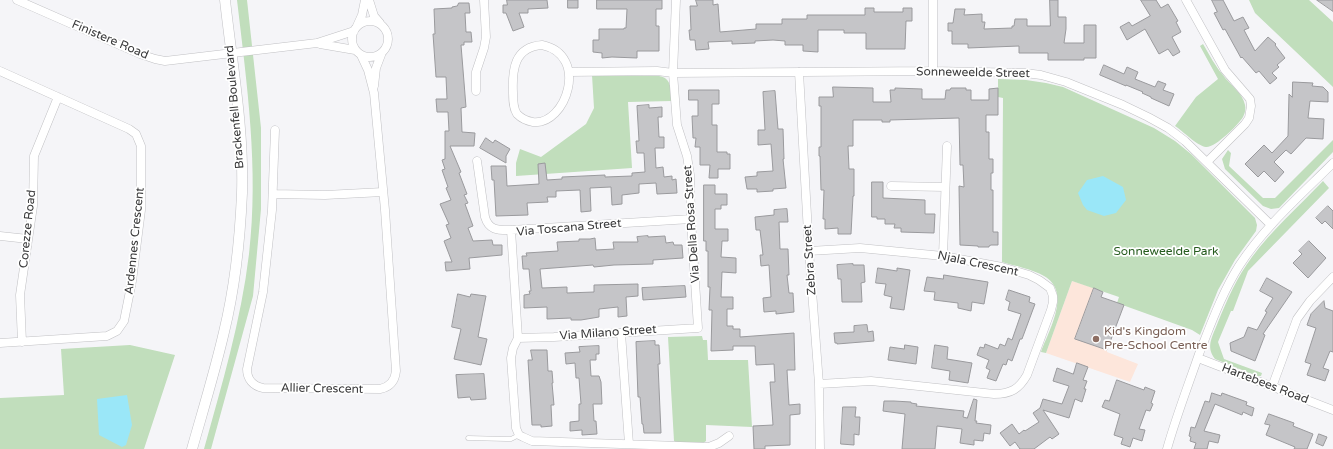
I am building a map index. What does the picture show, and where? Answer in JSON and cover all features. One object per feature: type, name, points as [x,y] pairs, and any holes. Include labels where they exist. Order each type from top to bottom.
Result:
[{"type":"street","name":"Finistere Road","points":[[17,0],[140,54],[155,59],[170,61],[317,43]]},
{"type":"street","name":"Brackenfell Boulevard","points":[[192,449],[224,331],[234,282],[239,235],[242,193],[241,145],[237,97],[230,53],[225,0]]},
{"type":"street","points":[[358,52],[352,42],[352,36],[362,15],[365,0]]},
{"type":"street","points":[[317,43],[358,52],[369,58],[381,55],[388,45],[388,33],[385,27],[374,16],[369,0]]},
{"type":"street","points":[[476,91],[477,69],[486,37],[484,0]]},
{"type":"street","name":"Via Della Rosa Street","points":[[676,0],[674,73],[677,125],[687,156],[690,175],[698,328]]},
{"type":"street","points":[[933,0],[933,72]]},
{"type":"street","points":[[1186,0],[1218,59],[1225,70],[1250,99],[1251,106],[1249,118],[1245,124],[1207,162]]},
{"type":"street","points":[[317,43],[356,28],[368,21],[380,23]]},
{"type":"street","points":[[535,46],[554,49],[564,58],[569,72],[565,98],[560,108],[547,119],[536,122],[526,120],[517,113],[514,108],[513,101],[513,69],[518,58],[524,51],[535,46]]},
{"type":"street","name":"Allier Crescent","points":[[275,130],[272,210],[263,292],[247,369],[250,380],[256,386],[263,388],[380,389],[388,387],[394,380],[396,370],[383,192],[374,93],[368,70],[358,52]]},
{"type":"street","name":"Allier Crescent","points":[[374,93],[376,68],[381,55]]},
{"type":"street","name":"Ardennes Crescent","points":[[0,71],[129,129],[136,134],[140,142],[142,155],[141,210],[132,281],[124,321],[120,328],[107,336],[0,343]]},
{"type":"street","name":"Sonneweelde Street","points":[[569,72],[933,72],[1025,73],[1041,75],[1066,82],[1148,117],[1168,128],[1185,141],[1271,225]]},
{"type":"street","name":"Zebra Street","points":[[798,72],[819,384],[820,449]]},
{"type":"street","name":"Corezze Road","points":[[22,342],[20,295],[33,206],[34,156],[58,97]]},
{"type":"street","points":[[943,256],[947,146]]},
{"type":"street","points":[[477,161],[485,217],[488,224],[494,229],[511,230]]},
{"type":"street","points":[[1166,449],[1215,313],[1231,280],[1248,253],[1271,225],[1333,163]]},
{"type":"street","points":[[891,186],[946,187]]},
{"type":"street","points":[[273,194],[325,195],[383,192]]},
{"type":"street","name":"Via Toscana Street","points":[[521,436],[516,428],[511,358],[518,338],[511,230],[692,219]]},
{"type":"street","points":[[0,236],[28,239]]},
{"type":"street","name":"Njala Crescent","points":[[809,251],[860,248],[943,256],[1002,267],[1029,276],[1039,280],[1050,288],[1053,296],[1051,310],[1027,374],[1022,383],[1010,392],[1001,394],[871,381],[819,384]]},
{"type":"street","points":[[1272,387],[1297,318],[1310,301],[1333,277]]},
{"type":"street","name":"Via Milano Street","points":[[518,338],[698,328]]},
{"type":"street","points":[[621,333],[629,444]]},
{"type":"street","name":"Hartebees Road","points":[[1198,358],[1333,410]]},
{"type":"street","points":[[521,436],[532,441],[709,447],[719,444],[729,436]]},
{"type":"lane","points":[[468,438],[511,439],[521,436]]},
{"type":"shaded area","points":[[1072,281],[1094,288],[1075,339],[1107,350],[1107,352],[1138,364],[1130,382],[1046,353]]},
{"type":"green space","points":[[237,0],[247,0],[261,128],[261,209],[253,296],[211,449],[204,449],[236,328],[246,279],[252,222],[253,190],[248,95]]},
{"type":"green space","points":[[1249,0],[1309,0],[1333,22],[1333,87],[1255,13]]},
{"type":"green space","points":[[1203,44],[1217,68],[1242,97],[1245,108],[1243,117],[1231,130],[1215,144],[1206,147],[1194,141],[1175,126],[1196,97],[1218,79],[1200,46]]},
{"type":"green space","points":[[592,75],[659,76],[663,77],[669,82],[672,101],[628,102],[632,168],[516,176],[516,163],[520,149],[541,157],[586,124],[594,108]]},
{"type":"green space","name":"Sonneweelde Park","points":[[998,79],[1026,80],[1063,87],[1154,128],[1175,141],[1191,154],[1255,218],[1257,225],[1256,231],[1235,260],[1218,290],[1200,335],[1192,330],[1117,303],[1119,297],[1072,281],[1046,353],[1041,352],[1056,312],[1056,292],[1052,283],[1044,276],[1002,262],[1003,98],[998,97]]},
{"type":"green space","points":[[1333,140],[1333,152],[1279,208],[1271,209],[1263,206],[1225,169],[1222,159],[1228,150],[1231,153],[1229,166],[1263,198],[1275,198]]},
{"type":"green space","points":[[1323,181],[1329,188],[1248,271],[1233,311],[1231,311],[1218,342],[1224,359],[1262,373],[1261,376],[1257,376],[1215,359],[1210,345],[1212,336],[1242,272],[1268,237]]},
{"type":"green space","points":[[702,336],[703,340],[707,340],[708,360],[748,360],[752,427],[706,425],[706,441],[702,444],[677,443],[674,441],[668,337]]},
{"type":"green space","points":[[130,345],[175,355],[144,449],[0,449],[0,398],[64,395],[61,349]]},
{"type":"water","points":[[1103,176],[1123,187],[1126,200],[1116,213],[1104,216],[1087,210],[1078,193],[1087,180]]},
{"type":"water","points":[[127,395],[132,425],[126,445],[122,447],[99,435],[97,399]]},
{"type":"building","points":[[507,0],[547,0],[548,8],[528,9],[528,13],[519,13],[524,27],[513,31],[506,13],[503,13],[503,5],[507,5]]},
{"type":"building","points":[[568,0],[578,0],[578,8],[568,8]]},
{"type":"building","points":[[597,0],[662,0],[662,9],[656,9],[656,26],[659,26],[659,51],[637,51],[637,58],[602,58],[602,53],[593,52],[593,40],[599,40],[599,29],[626,28],[627,9],[597,9]]},
{"type":"building","points":[[696,0],[713,0],[713,5],[718,4],[720,32],[756,29],[756,24],[782,24],[782,19],[807,19],[807,15],[865,15],[865,8],[874,8],[874,12],[903,12],[903,8],[912,8],[912,21],[906,21],[905,49],[866,49],[866,33],[844,33],[844,30],[818,30],[818,52],[803,51],[803,45],[785,45],[785,41],[773,40],[755,41],[755,43],[732,44],[732,41],[708,42],[709,49],[696,50],[695,40],[690,40],[689,30],[691,30],[690,6],[697,6]]},
{"type":"building","points":[[1050,0],[1058,0],[1058,17],[1066,17],[1064,43],[1084,43],[1084,25],[1096,25],[1096,58],[1084,58],[1084,60],[1048,60],[1048,53],[1019,53],[1019,46],[968,48],[968,44],[952,44],[952,31],[948,31],[948,23],[953,23],[955,9],[965,9],[964,15],[982,14],[982,22],[985,22],[984,29],[1012,28],[1012,26],[1014,26],[1015,19],[1027,19],[1027,26],[1050,26]]},
{"type":"building","points":[[1141,0],[1156,0],[1161,8],[1168,4],[1178,21],[1176,22],[1181,32],[1172,37],[1180,52],[1173,56],[1168,49],[1159,54],[1145,29],[1127,40],[1120,27],[1129,22],[1132,26],[1150,16]]},
{"type":"building","points":[[1212,0],[1223,0],[1234,21],[1243,17],[1249,28],[1244,30],[1255,51],[1268,37],[1276,44],[1275,45],[1285,58],[1277,65],[1279,67],[1272,73],[1277,78],[1270,84],[1259,71],[1256,73],[1242,57],[1241,58],[1225,29],[1223,30],[1214,13],[1217,12]]},
{"type":"building","points":[[1317,0],[1333,0],[1333,11]]},
{"type":"building","points":[[459,3],[469,3],[470,13],[465,13],[466,32],[471,32],[472,42],[464,42],[464,45],[461,45],[466,107],[461,108],[462,132],[475,133],[474,146],[450,146],[461,172],[459,173],[467,194],[464,195],[468,203],[465,204],[473,226],[468,228],[473,241],[492,240],[493,245],[502,245],[502,255],[469,258],[470,269],[446,271],[445,262],[452,262],[444,241],[451,238],[446,225],[449,224],[440,204],[451,200],[446,188],[448,187],[442,170],[445,169],[442,160],[445,159],[445,131],[449,131],[448,112],[437,112],[436,99],[447,99],[446,77],[436,77],[433,34],[435,34],[434,9],[452,8],[457,6]]},
{"type":"building","points":[[1104,65],[1124,74],[1127,67],[1138,72],[1135,79],[1155,87],[1158,81],[1166,84],[1163,90],[1174,94],[1169,106],[1151,98],[1142,93],[1143,92],[1100,75]]},
{"type":"building","points":[[1293,82],[1313,83],[1312,86],[1323,87],[1328,92],[1328,102],[1310,101],[1308,118],[1324,119],[1323,139],[1306,138],[1291,154],[1286,150],[1274,162],[1284,172],[1275,182],[1264,171],[1258,177],[1245,164],[1264,145],[1272,153],[1288,136],[1289,94],[1292,97]]},
{"type":"building","points":[[833,87],[873,88],[873,102],[891,102],[890,90],[895,90],[895,88],[922,89],[922,99],[945,99],[946,90],[950,90],[951,88],[966,88],[966,90],[971,90],[971,100],[989,100],[989,89],[998,88],[998,115],[986,115],[986,132],[989,132],[989,159],[993,159],[991,190],[993,190],[993,232],[998,232],[998,245],[978,247],[960,245],[959,186],[964,187],[963,165],[960,165],[959,118],[890,120],[890,122],[882,122],[882,120],[853,120],[853,146],[848,146],[849,169],[854,169],[854,196],[851,234],[838,234],[838,228],[825,229],[825,219],[823,219],[824,190],[821,190],[819,156],[819,147],[821,147],[821,106],[819,106],[819,97],[833,97]]},
{"type":"building","points":[[689,90],[719,90],[719,104],[712,104],[712,125],[717,125],[717,152],[727,152],[727,154],[730,154],[730,169],[718,169],[718,178],[709,178],[710,165],[700,165],[700,147],[695,147],[696,138],[693,138],[692,116],[698,116],[698,100],[689,100]]},
{"type":"building","points":[[775,91],[778,129],[783,129],[783,159],[786,188],[757,192],[757,189],[747,189],[745,177],[757,176],[757,172],[773,171],[771,144],[758,145],[758,130],[765,130],[763,92]]},
{"type":"building","points":[[649,105],[649,108],[662,107],[662,117],[658,117],[659,137],[664,137],[664,148],[655,148],[656,168],[663,167],[664,177],[672,176],[672,180],[676,179],[677,193],[657,194],[656,183],[639,184],[639,193],[622,195],[622,204],[612,205],[611,187],[590,188],[591,211],[581,212],[580,190],[556,191],[556,197],[547,197],[548,202],[527,203],[528,215],[496,216],[494,180],[492,180],[491,166],[506,166],[507,186],[539,184],[538,164],[545,163],[547,180],[562,179],[562,177],[605,175],[605,177],[632,176],[632,173],[645,172],[644,153],[637,153],[636,141],[639,141],[637,106]]},
{"type":"building","points":[[486,138],[493,143],[495,140],[510,149],[506,156],[506,163],[480,148]]},
{"type":"building","points":[[872,182],[883,182],[883,198],[925,200],[925,214],[935,214],[934,233],[901,232],[901,228],[894,228],[895,224],[885,224],[885,219],[877,219],[877,217],[872,217]]},
{"type":"building","points":[[704,185],[715,185],[715,194],[727,194],[727,205],[721,205],[721,209],[715,209],[715,229],[728,229],[728,241],[722,241],[721,257],[736,258],[736,273],[722,272],[721,297],[733,297],[733,309],[727,309],[727,326],[733,326],[733,329],[740,329],[740,337],[794,333],[795,370],[787,370],[789,405],[800,404],[800,414],[790,415],[790,445],[765,446],[765,449],[754,449],[753,426],[773,425],[770,382],[775,382],[774,364],[756,365],[755,346],[733,346],[733,350],[711,351],[712,310],[709,310],[710,287],[708,287],[708,251],[706,251],[706,241],[704,241]]},
{"type":"building","points":[[1328,206],[1333,211],[1333,229],[1325,221],[1322,224],[1316,218]]},
{"type":"building","points":[[787,209],[788,222],[779,222],[780,249],[788,249],[789,275],[787,275],[789,293],[793,293],[794,312],[776,314],[776,311],[764,312],[763,298],[771,297],[769,265],[761,266],[760,255],[763,255],[760,230],[756,230],[755,217],[774,215],[774,210]]},
{"type":"building","points":[[665,236],[666,243],[673,242],[674,245],[682,245],[683,258],[653,260],[653,264],[594,267],[593,265],[540,269],[542,288],[567,287],[567,293],[594,292],[594,285],[638,284],[638,296],[626,297],[627,316],[618,317],[618,307],[599,309],[599,317],[581,320],[571,320],[571,318],[547,319],[547,307],[524,308],[524,295],[530,294],[529,291],[531,291],[529,269],[523,269],[522,256],[527,256],[526,253],[558,251],[557,242],[579,241],[579,239],[595,238],[596,250],[614,249],[613,242],[638,242],[637,237]]},
{"type":"building","points":[[1309,241],[1326,258],[1308,278],[1293,263],[1302,254],[1299,251]]},
{"type":"building","points":[[837,265],[864,265],[865,282],[861,283],[862,302],[842,302],[841,279],[838,279]]},
{"type":"building","points":[[878,268],[897,271],[897,268],[910,270],[904,310],[890,308],[892,297],[884,295],[886,284],[876,283]]},
{"type":"building","points":[[944,275],[988,282],[984,304],[972,302],[971,311],[958,308],[958,303],[934,300],[935,292],[924,291],[927,277],[943,279]]},
{"type":"building","points":[[1267,278],[1292,292],[1263,334],[1265,335],[1255,361],[1231,351],[1230,343],[1244,337],[1248,327],[1257,330],[1267,312],[1265,311],[1273,298],[1260,291]]},
{"type":"building","points":[[685,286],[686,297],[643,300],[642,288]]},
{"type":"building","points":[[1094,288],[1103,292],[1101,297],[1124,305],[1107,350],[1075,339]]},
{"type":"building","points":[[1009,290],[1030,297],[1029,302],[1035,304],[1012,361],[1008,359],[1006,365],[1003,364],[996,381],[987,378],[990,370],[986,368],[989,360],[977,355],[980,347],[984,348],[985,344],[998,349],[1000,344],[1005,346],[1008,338],[1012,340],[1021,314],[1008,310],[1010,302],[1006,300]]},
{"type":"building","points":[[458,294],[470,297],[471,294],[486,296],[478,337],[487,339],[481,365],[454,359],[461,329],[452,327]]},
{"type":"building","points":[[1324,301],[1325,308],[1333,311],[1333,352],[1330,351],[1323,368],[1329,370],[1325,381],[1307,375],[1311,364],[1305,362],[1316,328],[1307,325],[1311,314]]},
{"type":"building","points":[[867,325],[868,332],[873,331],[874,341],[835,343],[834,333],[854,332],[854,326]]},
{"type":"building","points":[[655,341],[655,345],[659,345],[660,364],[658,364],[661,433],[644,433],[640,397],[638,397],[636,342]]},
{"type":"building","points":[[905,345],[918,347],[916,364],[888,360],[890,347],[904,349]]},
{"type":"building","points":[[935,345],[948,347],[947,359],[972,363],[968,383],[949,380],[950,371],[932,368]]},
{"type":"building","points":[[599,346],[599,354],[596,354],[596,360],[590,360],[591,376],[599,376],[601,382],[602,404],[593,404],[594,421],[596,421],[597,434],[582,435],[582,430],[570,431],[570,422],[579,421],[579,404],[581,404],[579,378],[576,378],[575,363],[566,364],[565,353],[580,352],[579,347]]},
{"type":"building","points":[[531,350],[547,350],[548,371],[552,371],[553,383],[554,405],[551,405],[552,426],[541,427],[541,425],[532,425],[528,360],[532,360]]},
{"type":"building","points":[[1077,363],[1088,367],[1083,380],[1087,381],[1082,402],[1075,399],[1069,418],[1043,410],[1059,434],[1052,439],[1050,437],[1034,449],[1020,449],[1015,442],[1010,446],[1000,433],[1012,424],[1019,434],[1039,422],[1033,413],[1040,408],[1043,399],[1062,404],[1069,386],[1053,381],[1057,368],[1073,374]]},
{"type":"building","points":[[484,374],[486,399],[471,400],[470,397],[458,398],[456,375]]},
{"type":"building","points":[[1117,380],[1144,390],[1145,387],[1155,391],[1151,403],[1153,404],[1150,411],[1146,410],[1139,429],[1145,430],[1142,441],[1133,438],[1130,447],[1121,444],[1123,438],[1114,435],[1120,414],[1102,407],[1105,400],[1109,401]]},
{"type":"building","points":[[1212,393],[1221,396],[1222,393],[1247,402],[1246,405],[1254,408],[1252,416],[1243,412],[1242,415],[1215,404],[1204,431],[1220,435],[1218,443],[1209,441],[1207,449],[1194,449],[1196,443],[1190,441],[1191,437],[1189,436],[1191,427],[1195,428],[1205,401],[1209,402]]},
{"type":"building","points":[[974,399],[977,400],[976,423],[991,425],[990,434],[984,433],[983,441],[974,440],[974,445],[960,443],[962,429],[937,426],[935,449],[902,449],[905,414],[883,411],[884,401],[911,402],[917,404],[916,406],[964,411],[963,417],[967,418]]},
{"type":"building","points":[[843,407],[856,407],[855,417],[860,417],[859,435],[854,434],[854,445],[841,444]]},
{"type":"building","points":[[1269,414],[1294,423],[1293,426],[1313,434],[1307,449],[1294,449],[1295,447],[1266,435],[1270,425],[1265,424]]},
{"type":"building","points":[[1319,434],[1327,437],[1323,446],[1316,443]]},
{"type":"place","name":"Kid's Kingdom Pre-School Centre","points":[[1096,339]]}]
